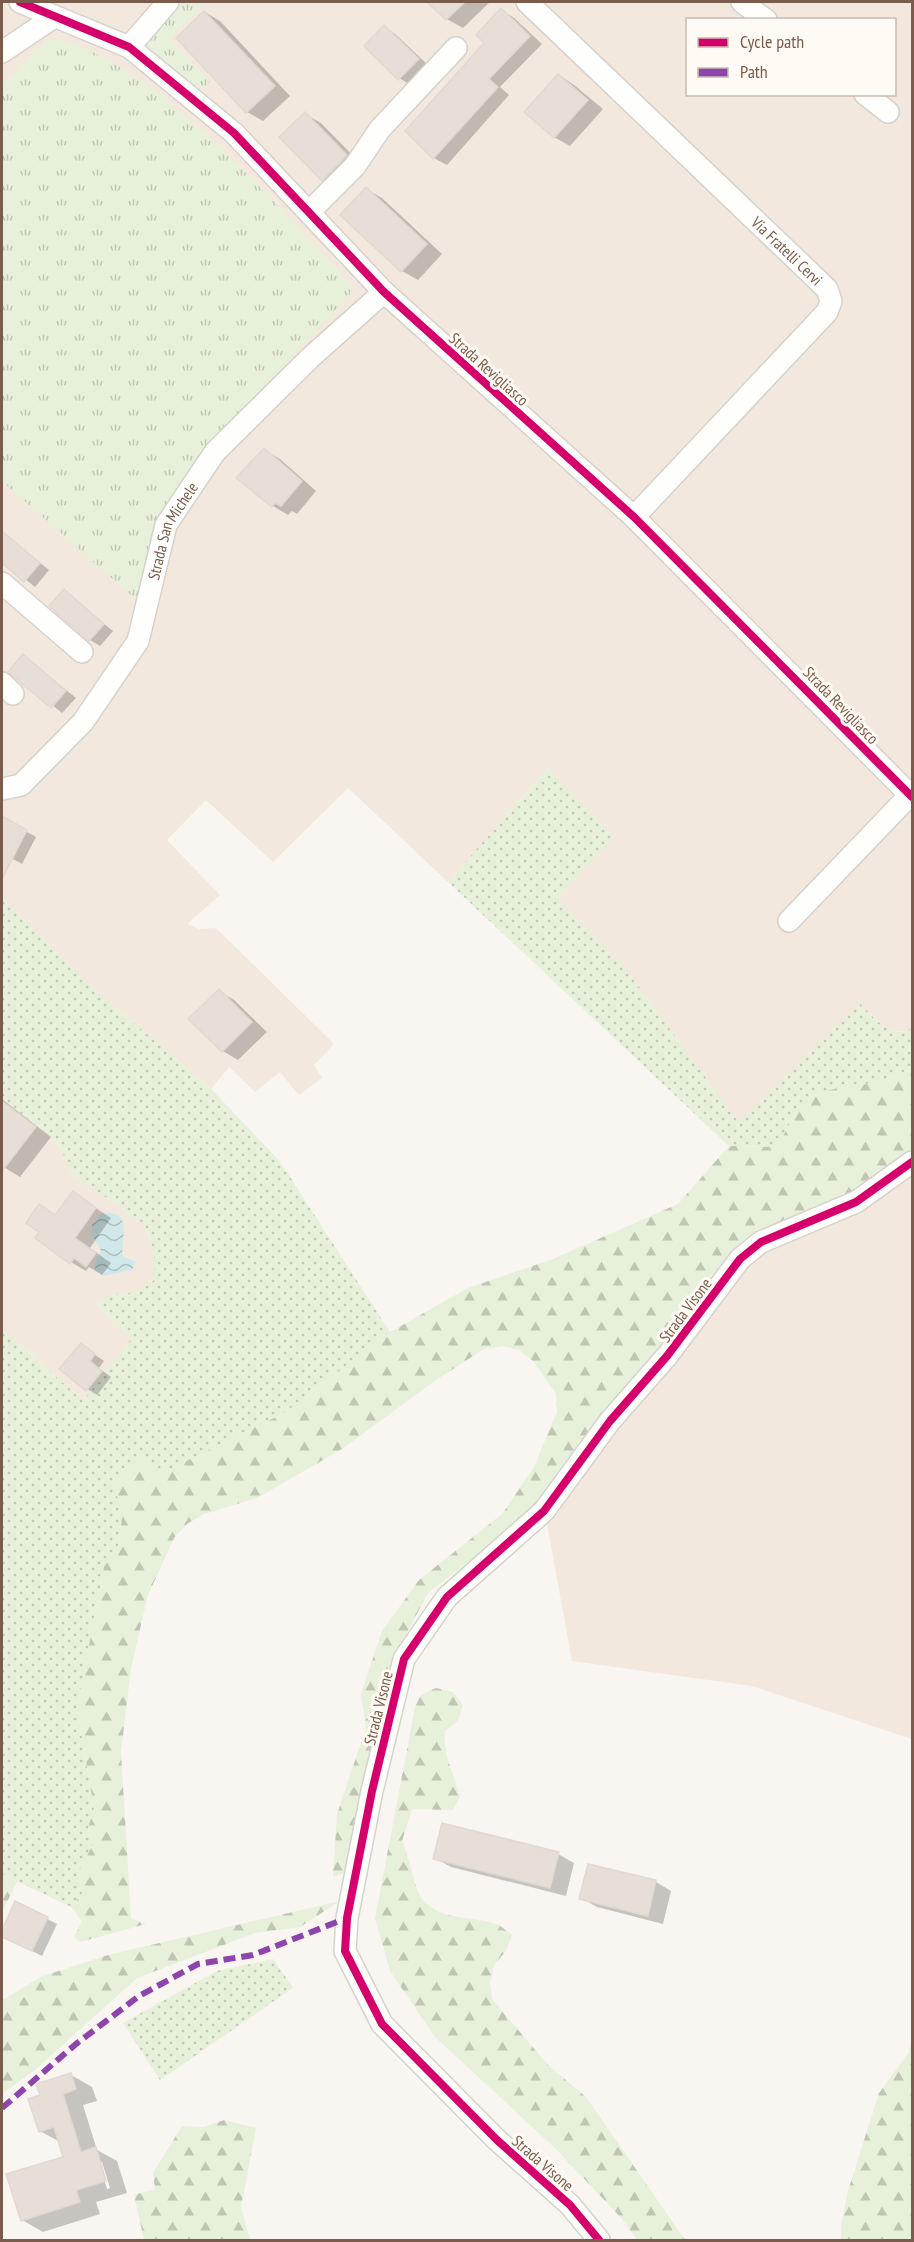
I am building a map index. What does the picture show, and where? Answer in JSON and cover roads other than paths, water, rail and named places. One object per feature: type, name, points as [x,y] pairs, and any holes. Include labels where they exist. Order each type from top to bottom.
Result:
[{"type":"street","name":"Strada Revigliasco","points":[[20,2],[129,46],[234,133],[384,292],[634,517],[713,594],[911,796],[789,921]]},
{"type":"street","points":[[129,46],[168,2]]},
{"type":"street","name":"Via Fratelli Cervi","points":[[527,2],[827,289],[831,301],[827,312],[634,517]]},
{"type":"street","points":[[742,2],[763,18]]},
{"type":"street","points":[[2,52],[54,17]]},
{"type":"street","points":[[309,213],[355,166],[380,129],[456,48]]},
{"type":"street","points":[[868,96],[888,112]]},
{"type":"street","name":"Strada San Michele","points":[[2,789],[21,785],[83,722],[138,641],[166,525],[216,452],[311,357],[384,292]]},
{"type":"street","points":[[2,583],[82,652]]},
{"type":"street","name":"Strada Visone","points":[[599,2241],[570,2205],[497,2140],[382,2024],[345,1951],[347,1918],[372,1791],[404,1659],[447,1597],[544,1511],[610,1421],[667,1356],[740,1259],[760,1242],[856,1202],[912,1162]]},
{"type":"water","points":[[102,1213],[112,1213],[123,1221],[123,1256],[136,1262],[132,1270],[104,1276],[95,1270],[96,1260],[101,1251],[92,1234],[92,1225]]}]
